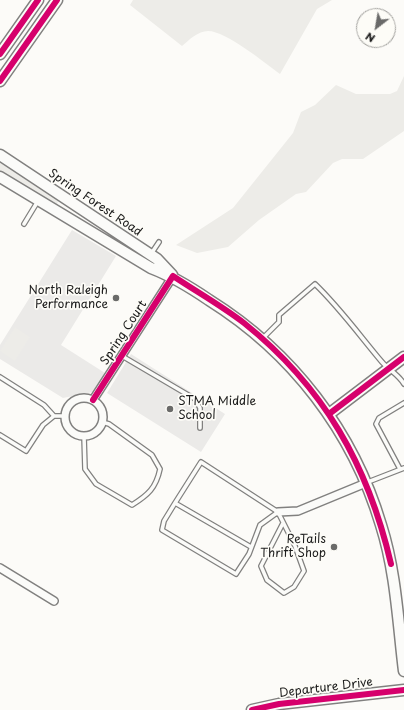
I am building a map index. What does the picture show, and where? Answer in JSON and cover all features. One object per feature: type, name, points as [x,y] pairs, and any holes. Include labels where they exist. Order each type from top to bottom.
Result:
[{"type":"main road","points":[[0,54],[38,0]]},
{"type":"main road","points":[[0,81],[57,0]]},
{"type":"main road","name":"Spring Forest Road","points":[[0,155],[157,259],[173,276]]},
{"type":"main road","name":"Spring Forest Road","points":[[0,177],[151,268],[173,276],[224,309],[262,339],[298,374],[328,414],[345,440],[366,483],[382,526],[391,564],[404,671]]},
{"type":"main road","points":[[328,414],[404,357]]},
{"type":"main road","name":"Departure Drive","points":[[252,710],[267,708],[279,704],[404,690]]},
{"type":"street","name":"Spring Court","points":[[93,400],[173,276]]},
{"type":"street","points":[[87,398],[93,400],[101,409],[106,423],[96,432],[84,436],[72,432],[65,422],[66,410],[74,400],[87,398]]},
{"type":"street","points":[[278,512],[298,512],[366,483]]},
{"type":"street","points":[[0,568],[54,601]]},
{"type":"lane","points":[[24,224],[39,200]]},
{"type":"lane","points":[[151,255],[159,242]]},
{"type":"lane","points":[[262,339],[279,322],[279,315],[315,284],[336,304],[388,369],[401,379],[404,384]]},
{"type":"lane","points":[[122,356],[194,399],[200,408],[200,428]]},
{"type":"lane","points":[[0,377],[44,405],[54,416]]},
{"type":"lane","points":[[400,469],[376,424],[379,418],[404,403]]},
{"type":"lane","points":[[0,435],[26,451],[43,425],[54,416],[65,416]]},
{"type":"lane","points":[[84,436],[84,469],[96,484],[132,505],[145,497],[157,482],[160,469],[152,455],[106,423]]},
{"type":"lane","points":[[278,512],[260,525],[251,547],[236,574],[162,530],[164,521],[201,462],[278,512],[295,546],[304,571],[294,588],[284,594],[267,580],[261,566],[283,523]]},
{"type":"lane","points":[[366,483],[404,468]]},
{"type":"lane","points":[[175,503],[251,547]]},
{"type":"shaded area","points":[[133,0],[332,0],[317,9],[280,74],[245,48],[216,32],[201,32],[182,46],[130,5]]},
{"type":"shaded area","points":[[404,76],[404,131],[363,159],[342,159],[333,163],[306,192],[296,194],[259,220],[228,247],[197,253],[176,245],[233,208],[293,133],[301,112],[315,105],[336,85],[356,94],[390,94],[397,91]]},
{"type":"shaded area","points":[[0,162],[50,193],[58,201],[57,205],[54,206],[0,173]]},
{"type":"shaded area","points":[[72,230],[116,256],[61,345],[105,373],[93,392],[63,398],[0,359],[0,345]]},
{"type":"shaded area","points":[[15,327],[30,337],[15,361],[0,351]]},
{"type":"shaded area","points":[[131,354],[225,414],[201,452],[107,393]]},
{"type":"cycle path","points":[[0,54],[38,0]]},
{"type":"cycle path","points":[[0,81],[57,0]]},
{"type":"cycle path","points":[[93,400],[173,276],[244,323],[272,348],[320,401],[339,430],[370,494],[391,564]]},
{"type":"cycle path","points":[[329,414],[404,357]]},
{"type":"cycle path","points":[[252,710],[279,704],[404,690]]},
{"type":"place","name":"North Raleigh Performance","points":[[116,298]]},
{"type":"place","name":"STMA Middle School","points":[[170,409]]},
{"type":"place","name":"ReTails Thrift Shop","points":[[334,547]]}]
